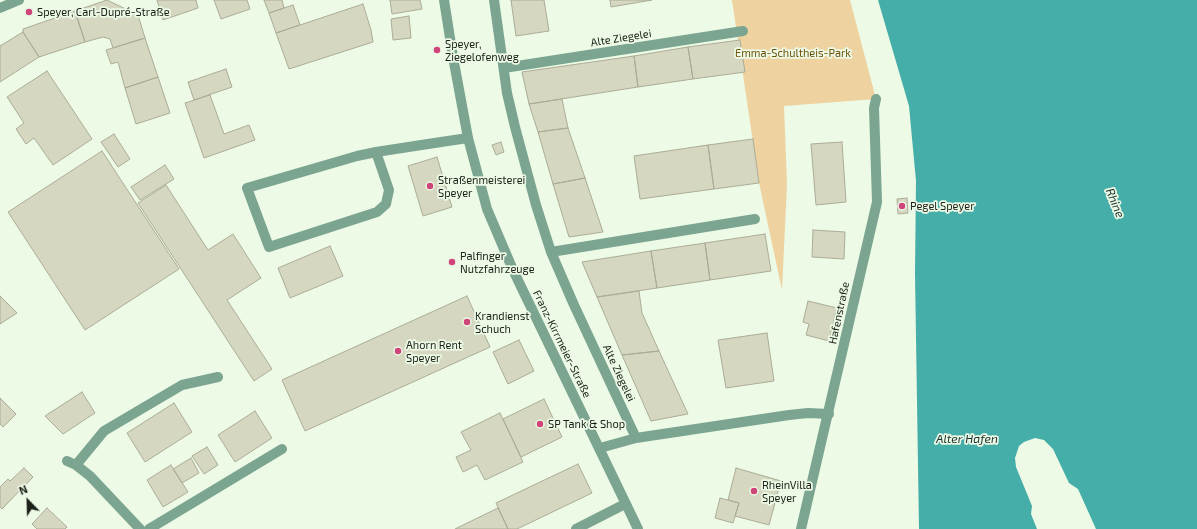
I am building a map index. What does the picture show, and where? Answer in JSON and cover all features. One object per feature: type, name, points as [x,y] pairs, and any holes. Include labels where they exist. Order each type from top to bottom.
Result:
[{"type":"street","points":[[5,4],[18,0]]},
{"type":"street","name":"Franz-Kirrmeier-Straße","points":[[444,0],[468,138],[486,209],[503,250],[638,529]]},
{"type":"street","name":"Alte Ziegelei","points":[[494,0],[504,68],[515,127],[536,205],[552,252],[574,305],[636,438]]},
{"type":"street","name":"Alte Ziegelei","points":[[504,68],[743,31]]},
{"type":"street","name":"Hafenstraße","points":[[802,529],[829,414],[856,288],[877,202],[874,108],[876,99]]},
{"type":"street","points":[[376,152],[389,190],[386,204],[377,212],[269,247],[248,188],[357,156],[376,152],[468,138]]},
{"type":"street","points":[[552,252],[755,219]]},
{"type":"street","points":[[140,529],[90,476],[72,463],[104,431],[182,385],[218,377]]},
{"type":"street","points":[[600,448],[636,438],[789,415],[808,413],[829,414]]},
{"type":"street","points":[[149,529],[282,449]]},
{"type":"street","points":[[576,529],[625,504]]},
{"type":"green space","name":"Emma-Schultheis-Park","points":[[732,0],[850,0],[876,99],[784,106],[787,184],[782,290],[759,183]]},
{"type":"water","points":[[878,0],[1197,0],[1197,529],[1096,529],[1078,489],[1069,483],[1053,449],[1044,440],[1035,438],[1024,442],[1019,446],[1015,458],[1016,467],[1032,506],[1031,514],[1037,529],[919,529],[915,273],[916,181],[909,106]]},
{"type":"building","points":[[107,0],[138,15],[145,38],[113,48],[110,39],[103,37],[85,42],[75,11]]},
{"type":"building","points":[[157,0],[196,0],[198,8],[163,20]]},
{"type":"building","points":[[214,0],[247,0],[250,9],[221,19]]},
{"type":"building","points":[[264,0],[282,0],[284,8],[269,13]]},
{"type":"building","points":[[390,0],[420,0],[422,9],[392,14]]},
{"type":"building","points":[[511,0],[544,0],[549,31],[516,36]]},
{"type":"building","points":[[610,0],[652,0],[611,7]]},
{"type":"building","points":[[363,4],[373,42],[289,69],[276,33]]},
{"type":"building","points":[[293,5],[300,25],[276,33],[269,13]]},
{"type":"building","points":[[75,11],[85,42],[39,57],[23,32],[23,29]]},
{"type":"building","points":[[409,16],[411,38],[393,40],[391,19]]},
{"type":"building","points":[[23,32],[39,57],[0,82],[0,46]]},
{"type":"building","points":[[145,38],[158,77],[125,88],[118,62],[111,64],[106,50]]},
{"type":"building","points":[[740,40],[745,72],[693,79],[688,47]]},
{"type":"building","points":[[688,47],[693,79],[638,87],[634,56]]},
{"type":"building","points":[[634,56],[638,87],[529,104],[522,72]]},
{"type":"building","points":[[226,69],[232,87],[194,100],[188,82]]},
{"type":"building","points":[[47,71],[92,139],[53,165],[34,138],[26,144],[16,129],[24,123],[7,97]]},
{"type":"building","points":[[158,77],[170,113],[136,124],[125,88]]},
{"type":"building","points":[[210,95],[224,134],[249,125],[255,140],[204,158],[185,103]]},
{"type":"building","points":[[562,99],[568,128],[538,132],[529,104]]},
{"type":"building","points":[[568,128],[585,178],[553,184],[538,132]]},
{"type":"building","points":[[114,134],[130,159],[118,167],[101,142]]},
{"type":"building","points":[[753,139],[759,183],[714,189],[708,145]]},
{"type":"building","points":[[501,142],[504,152],[496,155],[492,145]]},
{"type":"building","points":[[842,142],[846,202],[816,205],[811,144]]},
{"type":"building","points":[[708,145],[714,189],[640,199],[634,156]]},
{"type":"building","points":[[102,151],[179,269],[85,330],[8,212]]},
{"type":"building","name":"Straßenmeisterei Speyer","points":[[437,157],[452,207],[423,216],[408,166]]},
{"type":"building","points":[[165,165],[174,179],[140,200],[131,187]]},
{"type":"building","points":[[585,178],[603,232],[569,237],[553,184]]},
{"type":"building","points":[[166,185],[208,250],[233,234],[261,278],[227,300],[272,369],[254,381],[138,203]]},
{"type":"building","name":"Pegel Speyer","points":[[907,198],[908,213],[898,214],[897,199]]},
{"type":"building","points":[[813,230],[845,232],[844,259],[812,257]]},
{"type":"building","points":[[765,234],[771,271],[710,280],[705,243]]},
{"type":"building","points":[[705,243],[710,280],[657,288],[651,251]]},
{"type":"building","points":[[330,246],[343,276],[290,298],[278,268]]},
{"type":"building","points":[[651,251],[657,288],[597,297],[582,262]]},
{"type":"building","points":[[639,291],[642,313],[659,351],[622,355],[597,297]]},
{"type":"building","points":[[0,296],[17,313],[0,324]]},
{"type":"building","points":[[467,296],[490,347],[305,431],[282,380]]},
{"type":"building","points":[[808,301],[837,308],[829,341],[806,335],[809,324],[803,322]]},
{"type":"building","points":[[767,333],[774,381],[726,388],[718,340]]},
{"type":"building","points":[[519,340],[534,371],[508,384],[493,352]]},
{"type":"building","points":[[659,351],[688,414],[651,421],[622,355]]},
{"type":"building","points":[[82,392],[95,413],[63,434],[45,416]]},
{"type":"building","points":[[0,398],[16,414],[3,427],[0,424]]},
{"type":"building","points":[[544,399],[562,437],[521,457],[503,419]]},
{"type":"building","points":[[174,403],[192,432],[145,462],[127,433]]},
{"type":"building","points":[[255,411],[272,438],[235,462],[218,435]]},
{"type":"building","points":[[500,413],[523,462],[485,480],[477,465],[463,472],[456,457],[471,450],[461,432]]},
{"type":"building","points":[[207,447],[218,465],[204,474],[192,456]]},
{"type":"building","points":[[191,458],[199,473],[182,483],[173,469]]},
{"type":"building","points":[[578,464],[592,493],[517,529],[508,529],[496,503]]},
{"type":"building","points":[[171,465],[188,492],[163,507],[147,480]]},
{"type":"building","points":[[24,468],[33,477],[2,509],[0,507],[0,487],[8,479],[10,481]]},
{"type":"building","name":"RheinVilla Speyer","points":[[736,468],[781,481],[769,525],[735,516],[739,503],[728,500]]},
{"type":"building","points":[[720,498],[739,503],[733,523],[715,518]]},
{"type":"building","points":[[47,508],[67,527],[65,529],[37,529],[32,524]]},
{"type":"building","points":[[498,508],[508,529],[455,529]]},
{"type":"place","name":"Speyer, Carl-Dupré-Straße","points":[[29,12]]},
{"type":"place","name":"Speyer, Ziegelofenweg","points":[[437,50]]},
{"type":"place","name":"Straßenmeisterei Speyer","points":[[430,186]]},
{"type":"place","name":"Pegel Speyer","points":[[902,206]]},
{"type":"place","name":"Palfinger Nutzfahrzeuge","points":[[452,262]]},
{"type":"place","name":"Krandienst Schuch","points":[[467,322]]},
{"type":"place","name":"Ahorn Rent Speyer","points":[[398,351]]},
{"type":"place","name":"SP Tank & Shop","points":[[540,424]]},
{"type":"place","name":"RheinVilla Speyer","points":[[754,491]]},
{"type":"water label","name":"Rhine","points":[[1115,203]]},
{"type":"water label","name":"Alter Hafen","points":[[967,439]]}]
